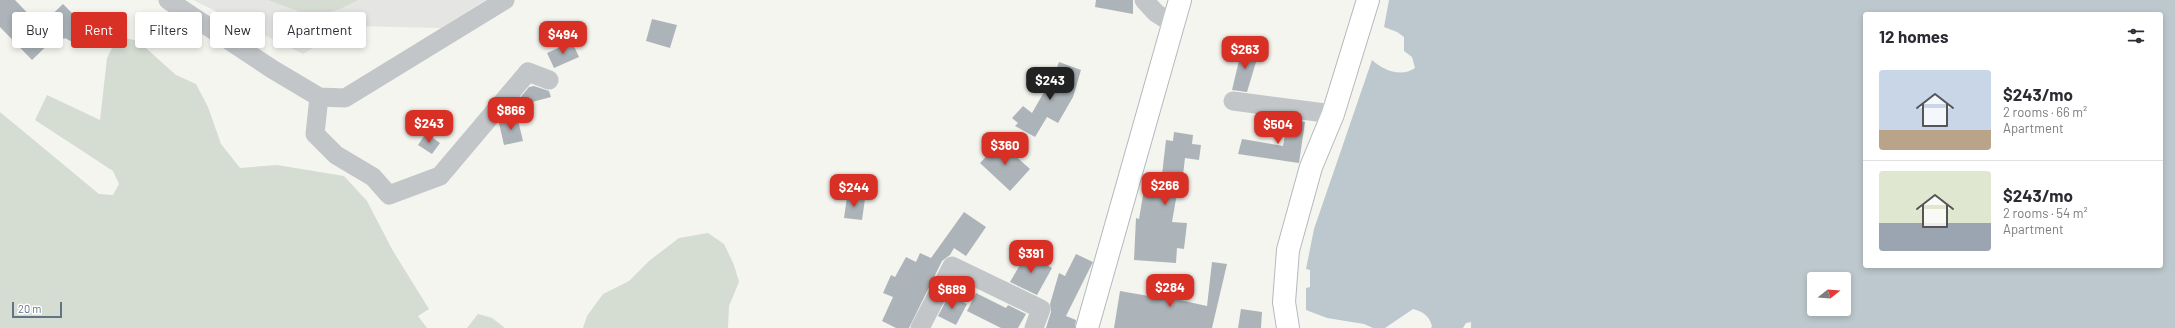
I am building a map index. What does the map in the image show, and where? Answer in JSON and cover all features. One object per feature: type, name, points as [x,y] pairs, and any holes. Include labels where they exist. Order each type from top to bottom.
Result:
[{"type":"main road","points":[[1087,328],[1161,71],[1165,48],[1172,23],[1180,0]]},
{"type":"main road","points":[[1288,328],[1284,302],[1288,250],[1311,166],[1333,114],[1368,0]]},
{"type":"street","points":[[168,0],[272,69],[319,96],[346,98],[505,0]]},
{"type":"street","points":[[1144,0],[1156,13],[1172,23]]},
{"type":"street","points":[[319,96],[315,134],[336,155],[373,177],[388,195],[440,176],[528,72],[548,80]]},
{"type":"street","points":[[1233,102],[1333,114]]},
{"type":"street","points":[[920,328],[952,266],[1041,309],[1034,328]]},
{"type":"shaded area","points":[[193,0],[486,0],[441,28],[366,26],[366,12],[273,12],[273,39],[265,35],[265,12],[217,12]]},
{"type":"shaded area","points":[[268,0],[358,0],[330,12],[300,12]]},
{"type":"shaded area","points":[[1389,0],[2175,0],[2175,328],[1471,328],[1471,322],[1466,323],[1463,328],[1431,328],[1432,326],[1428,317],[1413,309],[1385,328],[1373,328],[1364,324],[1327,318],[1306,310],[1306,288],[1310,287],[1310,270],[1306,269],[1314,229],[1372,60],[1381,67],[1392,72],[1410,71],[1415,68],[1412,57],[1404,51],[1404,37],[1397,32],[1384,27]]},
{"type":"shaded area","points":[[127,38],[135,40],[135,48],[146,48],[176,75],[196,84],[208,107],[221,144],[240,168],[277,165],[344,176],[367,201],[393,251],[429,309],[418,316],[427,328],[0,328],[0,112],[99,194],[113,195],[119,184],[113,171],[35,120],[47,95],[100,120],[107,58],[112,48],[127,48]]},
{"type":"shaded area","points":[[291,48],[313,48],[303,54]]},
{"type":"shaded area","points":[[708,233],[724,244],[734,265],[739,282],[729,306],[728,328],[583,328],[587,316],[603,294],[629,281],[649,261],[679,238]]},
{"type":"shaded area","points":[[478,314],[492,318],[505,328],[467,328]]},
{"type":"building","points":[[0,0],[15,0],[27,12],[12,12],[12,39],[0,27]]},
{"type":"building","points":[[1096,0],[1133,0],[1133,14],[1095,7]]},
{"type":"building","points":[[63,4],[71,12],[71,41],[65,38],[64,39],[63,12],[55,12]]},
{"type":"building","points":[[652,19],[677,25],[670,48],[646,41]]},
{"type":"building","points":[[572,42],[579,57],[554,68],[547,53]]},
{"type":"building","points":[[20,48],[44,48],[32,60]]},
{"type":"building","points":[[1242,48],[1259,52],[1247,92],[1232,90]]},
{"type":"building","points":[[1059,62],[1081,70],[1073,97],[1058,123],[1047,117],[1035,137],[1015,126],[1018,123],[1012,118],[1023,106],[1032,113],[1055,73]]},
{"type":"building","points":[[534,86],[549,91],[551,97],[521,105],[519,99],[529,87]]},
{"type":"building","points":[[517,116],[523,141],[504,145],[499,123],[503,119]]},
{"type":"building","points":[[1288,119],[1305,122],[1299,163],[1238,154],[1242,139],[1283,146]]},
{"type":"building","points":[[1174,132],[1193,135],[1192,144],[1201,145],[1199,160],[1185,158],[1182,183],[1179,182],[1172,222],[1187,223],[1184,249],[1177,248],[1176,263],[1134,260],[1136,218],[1139,219],[1144,189],[1160,192],[1166,140],[1173,141]]},
{"type":"building","points":[[426,133],[440,143],[432,154],[418,145]]},
{"type":"building","points":[[1000,142],[1030,169],[1010,191],[980,163]]},
{"type":"building","points":[[847,197],[865,199],[862,220],[844,218]]},
{"type":"building","points":[[964,212],[986,227],[966,256],[954,248],[950,255],[942,261],[909,328],[896,328],[882,321],[893,297],[883,293],[891,275],[895,277],[906,257],[916,262],[920,253],[931,258]]},
{"type":"building","points":[[1027,253],[1052,268],[1037,295],[1010,282]]},
{"type":"building","points":[[1076,254],[1093,262],[1066,316],[1076,320],[1075,328],[1046,328],[1051,312],[1050,304],[1059,273],[1065,276]]},
{"type":"building","points":[[1212,262],[1227,264],[1212,328],[1114,328],[1120,291],[1166,299],[1166,297],[1207,306]]},
{"type":"building","points":[[976,293],[1006,308],[1008,305],[1026,314],[1018,328],[1001,328],[967,311]]},
{"type":"building","points":[[949,295],[967,304],[956,325],[938,316]]},
{"type":"building","points":[[1241,309],[1262,312],[1261,328],[1238,328]]}]
